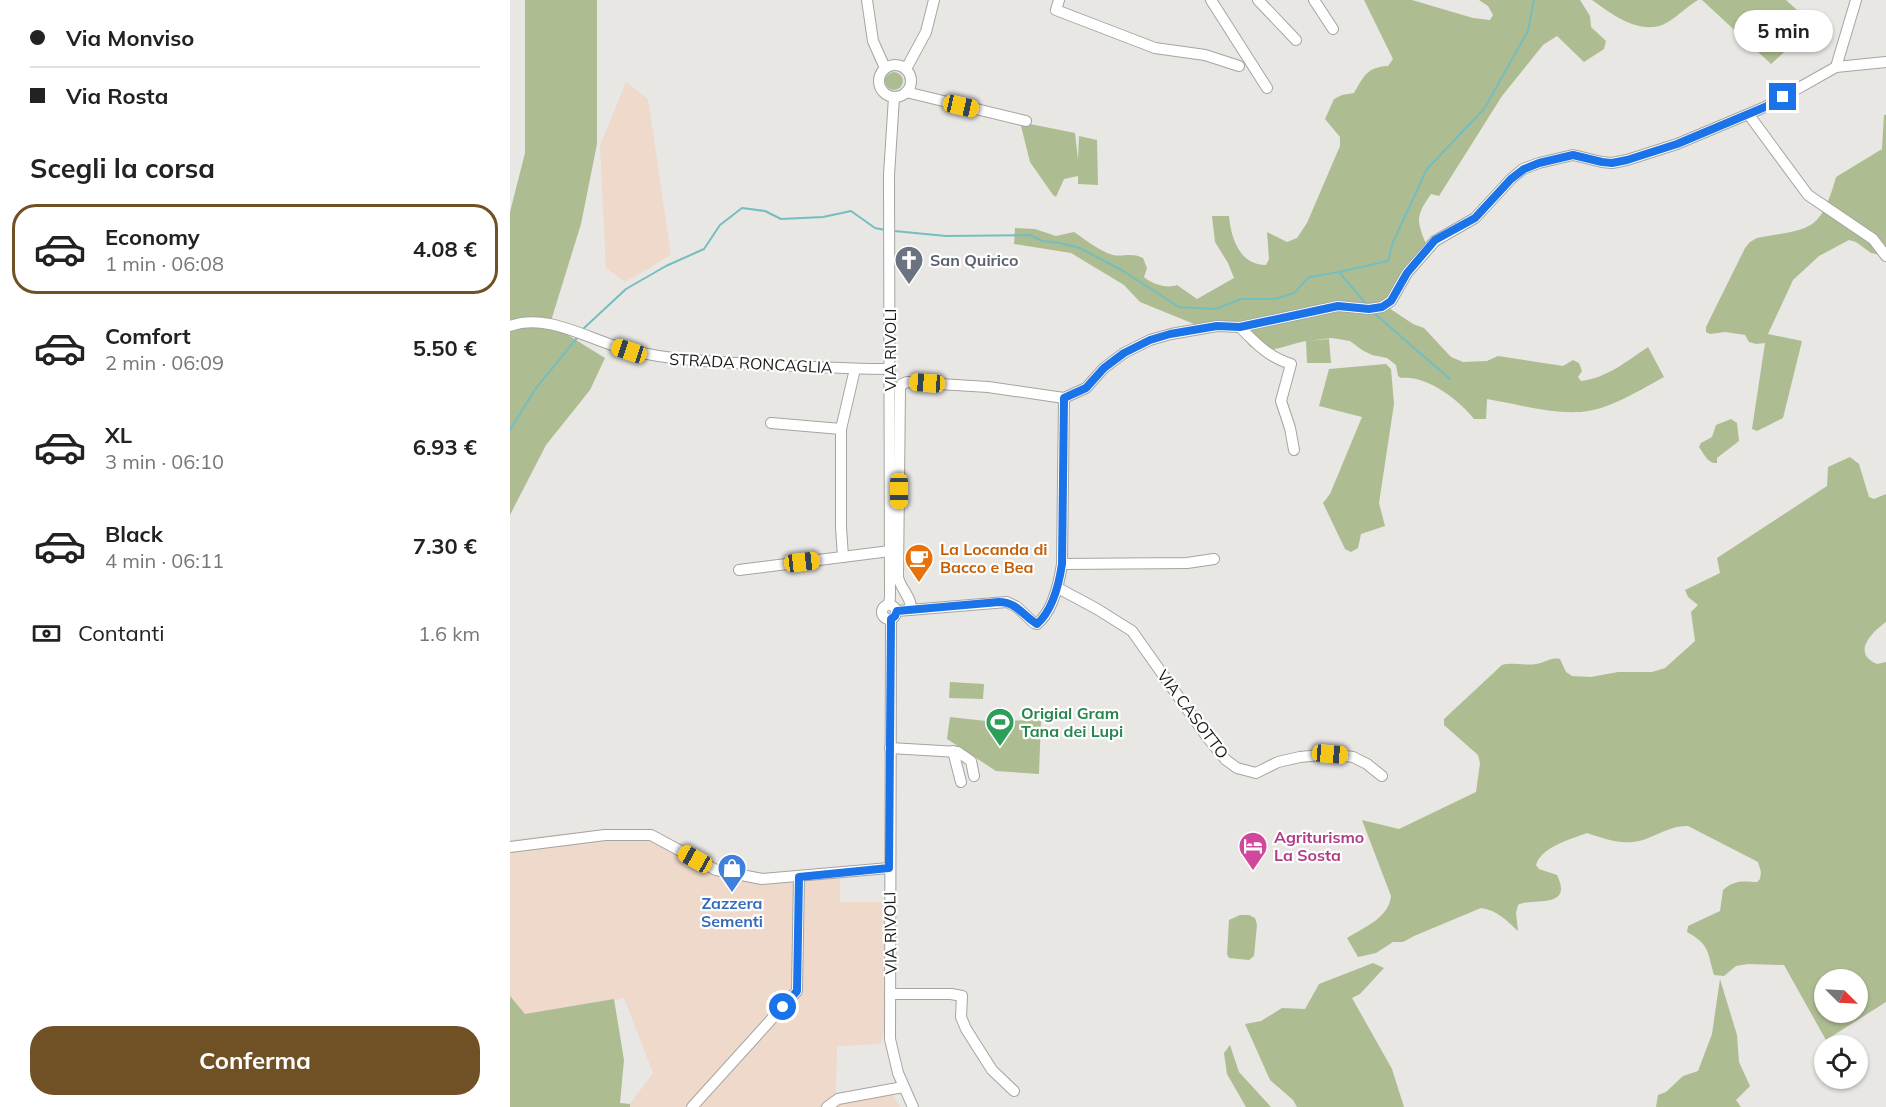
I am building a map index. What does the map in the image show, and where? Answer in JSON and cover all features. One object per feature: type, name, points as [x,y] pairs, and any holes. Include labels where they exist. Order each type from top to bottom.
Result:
[{"type":"street","points":[[867,0],[873,41],[885,68]]},
{"type":"street","points":[[906,69],[926,32],[934,0]]},
{"type":"street","points":[[1059,0],[1056,10],[1155,48],[1205,55],[1239,66]]},
{"type":"street","points":[[1211,0],[1267,88]]},
{"type":"street","points":[[1258,0],[1296,40]]},
{"type":"street","points":[[1314,0],[1333,29]]},
{"type":"street","points":[[1836,67],[1856,0]]},
{"type":"street","points":[[911,610],[910,599],[902,590],[898,577],[900,388],[902,384],[907,382],[988,387],[1064,398],[1086,388],[1104,368],[1124,353],[1150,340],[1170,334],[1217,326],[1240,327],[1338,306],[1369,309],[1382,307],[1391,301],[1407,273],[1435,240],[1475,218],[1511,179],[1524,169],[1573,155],[1612,163],[1627,160],[1677,144],[1749,115],[1836,67],[1886,62]]},
{"type":"street","points":[[906,92],[910,83],[906,69],[898,65],[885,68],[880,75],[879,84],[883,92],[894,97],[906,92],[1026,121]]},
{"type":"street","name":"VIA RIVOLI","points":[[894,97],[890,156],[890,597],[892,611],[890,1039],[903,1087],[913,1107]]},
{"type":"street","points":[[1749,115],[1808,195],[1873,239],[1886,256]]},
{"type":"street","name":"STRADA RONCAGLIA","points":[[510,326],[525,322],[550,324],[629,351],[663,358],[890,369]]},
{"type":"street","points":[[1240,327],[1279,361],[1292,364],[1281,401],[1294,450]]},
{"type":"street","points":[[843,557],[841,429],[855,369]]},
{"type":"street","points":[[892,611],[1007,602],[1017,607],[1037,624],[1047,612],[1058,588],[1062,564],[1064,398]]},
{"type":"street","points":[[771,423],[841,429]]},
{"type":"street","points":[[739,570],[890,551]]},
{"type":"street","points":[[1062,564],[1187,563],[1214,560]]},
{"type":"street","name":"VIA CASOTTO","points":[[1058,588],[1132,631],[1207,737],[1226,760],[1237,768],[1256,773],[1278,762],[1330,754],[1353,757],[1367,764],[1382,776]]},
{"type":"street","points":[[890,748],[953,751],[963,754],[971,761],[974,776]]},
{"type":"street","points":[[953,751],[961,782]]},
{"type":"street","points":[[510,847],[605,835],[651,835],[716,870],[762,879],[889,868]]},
{"type":"street","points":[[692,1107],[797,991],[799,877]]},
{"type":"street","name":"VIA RIVOLI","points":[[890,994],[962,996],[961,1017],[966,1029],[992,1070],[1014,1091]]},
{"type":"street","points":[[827,1107],[838,1099],[903,1087]]},
{"type":"shaded area","points":[[626,82],[648,99],[671,255],[625,282],[606,268],[600,146]]},
{"type":"shaded area","points":[[604,829],[652,829],[718,864],[762,873],[840,868],[840,902],[882,902],[895,936],[893,990],[881,1044],[837,1046],[836,1094],[893,1095],[900,1107],[630,1107],[653,1073],[624,998],[523,1021],[510,1010],[510,840]]},
{"type":"green space","points":[[525,0],[597,0],[597,144],[581,224],[550,324],[605,358],[590,390],[546,445],[510,515],[510,212],[525,153]]},
{"type":"green space","points":[[1364,0],[1412,0],[1473,18],[1490,20],[1493,15],[1488,6],[1479,0],[1580,0],[1590,16],[1591,27],[1606,41],[1604,49],[1584,62],[1557,36],[1543,45],[1502,96],[1439,196],[1431,194],[1426,201],[1420,213],[1419,223],[1426,244],[1387,300],[1380,306],[1339,304],[1242,324],[1199,326],[1140,302],[1124,285],[1071,253],[1014,244],[1015,228],[1035,229],[1056,236],[1074,232],[1113,255],[1135,255],[1143,258],[1147,268],[1144,277],[1147,280],[1164,286],[1177,285],[1197,299],[1234,278],[1215,242],[1212,216],[1229,216],[1235,242],[1243,256],[1257,264],[1266,265],[1269,259],[1267,232],[1287,242],[1297,238],[1307,223],[1340,146],[1340,137],[1325,119],[1334,99],[1354,93],[1371,70],[1388,66],[1393,59]]},
{"type":"green space","points":[[1592,0],[1698,0],[1662,25],[1643,27],[1624,21]]},
{"type":"green space","points":[[1702,0],[1786,0],[1808,20],[1809,30],[1771,64]]},
{"type":"green space","points":[[894,72],[900,75],[903,81],[900,87],[894,90],[888,87],[885,81],[888,75]]},
{"type":"green space","points":[[1884,115],[1886,115],[1886,256],[1871,253],[1856,242],[1849,240],[1819,256],[1793,280],[1768,334],[1802,341],[1783,418],[1757,431],[1752,429],[1765,343],[1749,342],[1745,335],[1725,332],[1710,334],[1706,332],[1706,327],[1750,242],[1757,238],[1801,229],[1818,219],[1830,196],[1836,177],[1882,149]]},
{"type":"green space","points":[[1020,122],[1075,133],[1078,160],[1079,136],[1097,140],[1098,185],[1078,184],[1078,176],[1064,179],[1056,197],[1053,195],[1030,162]]},
{"type":"green space","points":[[1389,308],[1413,324],[1424,328],[1451,357],[1463,362],[1487,361],[1498,356],[1563,366],[1573,360],[1579,363],[1582,371],[1578,377],[1581,381],[1608,373],[1648,347],[1664,377],[1617,402],[1598,409],[1576,412],[1551,411],[1487,399],[1486,419],[1474,419],[1442,390],[1421,380],[1401,378],[1398,376],[1396,365],[1387,358],[1372,355],[1350,341],[1332,338],[1307,341],[1329,339],[1331,363],[1307,363],[1306,341],[1259,350],[1251,347],[1247,341],[1245,330],[1334,309]]},
{"type":"green space","points":[[1386,364],[1391,369],[1394,404],[1379,503],[1385,526],[1361,534],[1358,548],[1351,552],[1345,549],[1323,503],[1330,494],[1362,417],[1319,406],[1329,369]]},
{"type":"green space","points":[[1731,419],[1737,423],[1739,441],[1717,458],[1717,463],[1711,462],[1699,447],[1701,443],[1712,437],[1716,425]]},
{"type":"green space","points":[[1850,457],[1859,464],[1869,497],[1874,499],[1886,494],[1886,622],[1866,643],[1865,654],[1877,664],[1886,662],[1886,1002],[1868,1013],[1868,969],[1814,969],[1814,1019],[1784,965],[1748,964],[1736,966],[1724,976],[1714,975],[1704,945],[1687,932],[1688,926],[1720,911],[1723,890],[1731,884],[1757,882],[1761,872],[1758,862],[1688,826],[1676,827],[1636,842],[1614,841],[1587,833],[1550,849],[1544,853],[1536,865],[1539,869],[1557,875],[1561,886],[1560,893],[1556,898],[1549,900],[1518,905],[1516,913],[1518,931],[1497,914],[1481,908],[1403,942],[1393,942],[1376,953],[1358,957],[1347,938],[1381,916],[1391,896],[1362,820],[1399,829],[1476,792],[1480,763],[1478,755],[1444,725],[1444,719],[1502,665],[1532,664],[1560,659],[1566,672],[1572,676],[1591,677],[1618,672],[1652,672],[1665,668],[1695,641],[1691,612],[1698,605],[1688,597],[1685,590],[1720,573],[1717,558],[1827,486],[1828,467]]},
{"type":"green space","points":[[950,682],[984,684],[983,699],[949,698]]},
{"type":"green space","name":"Origial Gram Tana dei Lupi","points":[[950,717],[986,721],[1041,720],[1039,774],[996,771],[947,739]]},
{"type":"green space","points":[[1240,915],[1255,918],[1257,925],[1254,956],[1249,960],[1229,958],[1227,954],[1229,920]]},
{"type":"green space","points":[[1373,963],[1384,968],[1360,994],[1352,998],[1392,1069],[1404,1107],[1297,1107],[1293,1100],[1270,1080],[1245,1024],[1261,1021],[1282,1008],[1305,1009],[1319,984]]},
{"type":"green space","points":[[1720,979],[1737,1035],[1739,1062],[1750,1086],[1736,1100],[1741,1107],[1656,1107],[1658,1095],[1666,1092],[1683,1076],[1698,1071],[1712,1034]]},
{"type":"green space","points":[[510,996],[525,1014],[614,999],[624,1060],[620,1103],[630,1104],[630,1107],[510,1107]]},
{"type":"green space","points":[[1816,1023],[1853,1023],[1834,1035],[1823,1035]]},
{"type":"green space","points":[[1230,1045],[1239,1072],[1271,1107],[1246,1107],[1227,1074],[1224,1053]]},
{"type":"waterway","points":[[1339,272],[1388,261],[1393,242],[1427,169],[1484,109],[1528,31],[1534,0]]},
{"type":"waterway","points":[[583,329],[626,289],[666,266],[704,249],[720,225],[742,208],[765,211],[781,219],[823,217],[851,211],[875,228],[885,230]]},
{"type":"waterway","points":[[894,231],[946,236],[1030,235],[1042,241],[1080,248],[1123,271],[1179,307],[1216,309],[1241,299],[1275,299],[1294,293],[1309,277],[1339,272],[1366,304]]},
{"type":"waterway","points":[[1375,314],[1450,379]]},
{"type":"waterway","points":[[510,430],[536,388],[577,338]]},
{"type":"place","name":"San Quirico","points":[[909,286]]},
{"type":"place","name":"La Locanda di Bacco e Bea","points":[[919,584]]},
{"type":"place","name":"Origial Gram Tana dei Lupi","points":[[1000,748]]},
{"type":"place","name":"Agriturismo La Sosta","points":[[1253,872]]},
{"type":"place","name":"Zazzera Sementi","points":[[732,894]]},
{"type":"route","points":[[783,1007],[797,991],[799,877],[889,868],[891,619],[897,611],[999,602],[1007,602],[1017,607],[1037,624],[1047,612],[1058,588],[1062,564],[1064,398],[1086,388],[1104,368],[1124,353],[1150,340],[1170,334],[1217,326],[1240,327],[1338,306],[1369,309],[1382,307],[1391,301],[1407,273],[1435,240],[1475,218],[1511,179],[1524,169],[1573,155],[1612,163],[1627,160],[1677,144],[1765,107],[1783,97]]}]
